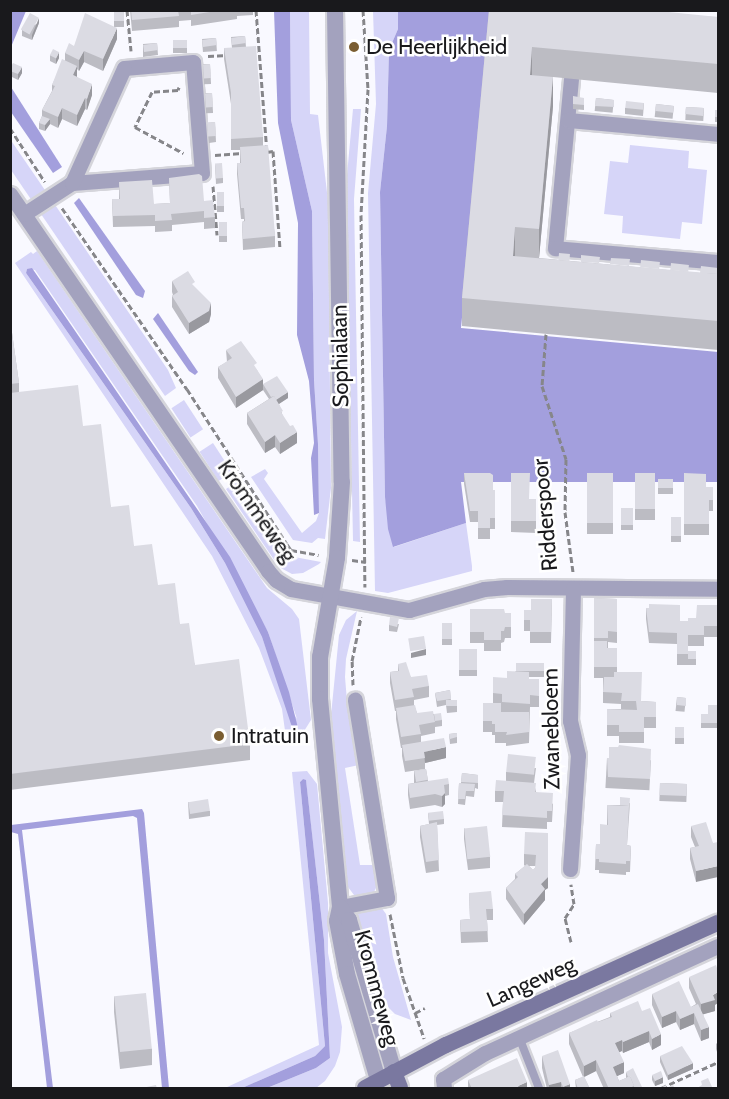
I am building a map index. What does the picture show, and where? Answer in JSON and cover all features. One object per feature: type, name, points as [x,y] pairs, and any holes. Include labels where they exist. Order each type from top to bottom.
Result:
[{"type":"main road","name":"Langeweg","points":[[374,1086],[394,1072],[430,1054],[718,923]]},
{"type":"main road","points":[[394,1072],[400,1089]]},
{"type":"street","name":"Sophialaan","points":[[330,595],[337,558],[342,482],[335,10]]},
{"type":"street","points":[[24,214],[72,183],[202,173],[194,62],[124,68],[72,183]]},
{"type":"street","points":[[571,79],[555,248],[718,262]]},
{"type":"street","points":[[568,120],[718,134]]},
{"type":"street","name":"Krommeweg","points":[[10,194],[268,571],[276,580],[291,589],[313,595],[330,595],[320,657],[320,699],[340,907],[337,921],[347,974],[374,1086]]},
{"type":"street","name":"Zwanebloem","points":[[570,869],[578,755],[570,721],[573,588]]},
{"type":"street","points":[[330,595],[409,610],[484,589],[718,589]]},
{"type":"street","name":"Krommeweg","points":[[340,907],[387,898],[356,700]]},
{"type":"street","name":"Krommeweg","points":[[340,907],[349,920],[394,1072]]},
{"type":"street","name":"Langeweg","points":[[444,1084],[485,1053],[718,946]]},
{"type":"lane","points":[[519,1037],[539,1089]]},
{"type":"path","points":[[127,10],[132,67]]},
{"type":"path","points":[[256,10],[267,152],[273,151],[280,249]]},
{"type":"path","name":"Sophialaan","points":[[356,700],[352,660],[363,602],[366,562],[361,215],[368,89],[363,10]]},
{"type":"path","name":"Krommeweg","points":[[10,128],[187,389],[291,550],[366,562]]},
{"type":"path","points":[[212,178],[218,235]]},
{"type":"path","name":"Ridderspoor","points":[[546,334],[542,386],[566,459],[565,497],[573,588]]},
{"type":"path","points":[[570,869],[574,904],[566,918],[570,942]]},
{"type":"path","name":"Krommeweg","points":[[387,898],[403,978],[430,1054]]},
{"type":"path","points":[[414,1013],[425,1008]]},
{"type":"path","points":[[661,1089],[718,1062]]},
{"type":"shaded area","points":[[26,11],[11,47],[10,12]]},
{"type":"shaded area","points":[[274,11],[290,11],[291,120],[312,211],[314,380],[319,513],[314,515],[311,458],[314,443],[309,381],[297,335],[298,223],[278,123]]},
{"type":"shaded area","points":[[290,11],[309,11],[310,114],[318,115],[328,201],[331,488],[325,539],[318,538],[312,543],[293,540],[251,477],[265,469],[268,473],[264,479],[302,533],[316,521],[319,513],[314,380],[312,211],[291,120]]},
{"type":"shaded area","points":[[373,11],[398,11],[398,29],[389,50],[387,126],[380,192],[385,497],[394,547],[466,523],[472,566],[472,571],[388,593],[375,591],[368,193],[376,104]]},
{"type":"shaded area","points":[[398,11],[534,11],[490,25],[461,328],[718,352],[718,482],[461,482],[466,523],[393,547],[388,529],[385,497],[380,192],[387,126],[389,50],[398,29]]},
{"type":"shaded area","points":[[11,87],[62,167],[53,173],[11,112]]},
{"type":"shaded area","points":[[353,109],[361,109],[354,199],[360,542],[353,541],[348,289],[347,175]]},
{"type":"shaded area","points":[[10,139],[168,370],[176,388],[165,396],[11,170]]},
{"type":"shaded area","points":[[630,145],[689,151],[688,168],[707,170],[702,224],[682,222],[680,239],[622,233],[623,216],[604,214],[610,161],[628,163]]},
{"type":"shaded area","points":[[79,198],[145,291],[143,298],[136,295],[74,203]]},
{"type":"shaded area","points":[[37,251],[267,588],[292,609],[299,619],[311,720],[301,736],[286,738],[282,709],[259,648],[212,556],[15,263],[31,252],[33,254]],"holes":[[[27,269],[35,270],[197,506],[268,632],[297,719],[285,701],[262,637],[225,563],[191,508],[26,273]]]},
{"type":"shaded area","points":[[32,268],[230,557],[268,632],[289,692],[298,728],[292,727],[262,637],[225,563],[191,508],[26,273],[27,269]]},
{"type":"shaded area","points":[[158,313],[198,372],[195,375],[189,371],[153,319]]},
{"type":"shaded area","points":[[184,400],[203,429],[190,438],[171,408]]},
{"type":"shaded area","points":[[213,443],[232,472],[219,481],[200,452]]},
{"type":"shaded area","points":[[238,481],[289,556],[321,562],[319,564],[303,573],[292,574],[279,567],[226,489]]},
{"type":"shaded area","points":[[357,611],[346,659],[345,677],[359,765],[345,768],[360,865],[375,865],[378,884],[374,892],[364,895],[354,895],[348,887],[331,715],[339,635],[346,620]]},
{"type":"shaded area","points":[[307,771],[317,784],[328,903],[328,953],[342,1027],[340,1052],[335,1066],[325,1081],[316,1088],[267,1088],[316,1068],[330,1058],[324,940],[306,781],[303,779],[300,782],[325,1046],[315,1056],[242,1088],[225,1088],[319,1045],[292,772]]},
{"type":"shaded area","points":[[303,779],[306,780],[324,940],[330,1058],[316,1068],[267,1088],[242,1088],[315,1056],[325,1046],[300,782]]},
{"type":"shaded area","points":[[142,809],[169,1088],[162,1088],[137,818],[133,816],[22,830],[53,1088],[47,1088],[18,834],[11,832],[11,825]]},
{"type":"shaded area","points":[[381,907],[386,914],[393,957],[411,1020],[395,1014],[382,1001],[354,921],[360,911]]},
{"type":"building","points":[[114,10],[124,10],[124,21],[114,21]]},
{"type":"building","points":[[131,10],[178,10],[179,16],[132,20]]},
{"type":"building","points":[[191,10],[222,10],[191,15]]},
{"type":"building","points":[[489,10],[649,10],[718,17],[718,64],[532,47],[530,75],[553,77],[539,229],[515,227],[513,256],[718,274],[718,321],[462,298]]},
{"type":"building","points":[[30,13],[39,18],[30,34],[21,30]]},
{"type":"building","points":[[85,13],[117,28],[103,59],[84,51],[79,60],[65,53],[69,43],[74,46]]},
{"type":"building","points":[[245,36],[246,43],[232,45],[231,38]]},
{"type":"building","points":[[216,38],[217,45],[203,47],[202,40]]},
{"type":"building","points":[[173,40],[187,40],[187,48],[173,48]]},
{"type":"building","points":[[157,43],[158,50],[144,52],[143,45]]},
{"type":"building","points":[[256,46],[263,137],[231,139],[231,93],[224,48]]},
{"type":"building","points":[[53,49],[59,52],[56,58],[50,55]]},
{"type":"building","points":[[62,59],[77,66],[73,75],[92,84],[87,99],[85,98],[77,115],[62,108],[58,117],[42,110],[55,86],[52,85]]},
{"type":"building","points":[[13,63],[22,67],[18,74],[10,71]]},
{"type":"building","points":[[203,64],[210,64],[211,78],[204,78]]},
{"type":"building","points":[[205,93],[212,93],[213,107],[206,107]]},
{"type":"building","points":[[573,96],[584,98],[584,105],[573,104]]},
{"type":"building","points":[[596,98],[614,100],[614,107],[595,106]]},
{"type":"building","points":[[626,101],[644,103],[643,110],[625,108]]},
{"type":"building","points":[[656,104],[674,106],[673,113],[655,111]]},
{"type":"building","points":[[686,107],[704,108],[703,116],[685,114]]},
{"type":"building","points":[[42,116],[50,119],[45,125],[39,123]]},
{"type":"building","points":[[215,122],[216,136],[208,137],[207,123]]},
{"type":"building","points":[[268,145],[275,236],[243,239],[244,208],[241,208],[237,163],[241,163],[240,147]]},
{"type":"building","points":[[215,163],[222,163],[223,178],[216,178]]},
{"type":"building","points":[[199,174],[202,176],[204,201],[213,200],[215,217],[204,218],[204,211],[171,214],[172,220],[155,221],[155,215],[113,216],[112,199],[120,199],[119,182],[152,180],[154,204],[170,203],[169,178]]},
{"type":"building","points":[[217,192],[224,192],[224,206],[217,206]]},
{"type":"building","points":[[219,222],[227,222],[227,236],[219,236]]},
{"type":"building","points":[[559,253],[570,254],[569,261],[558,260]]},
{"type":"building","points":[[581,255],[600,257],[599,263],[581,262]]},
{"type":"building","points":[[611,258],[630,259],[629,266],[610,264]]},
{"type":"building","points":[[641,260],[660,262],[659,269],[640,267]]},
{"type":"building","points":[[671,263],[689,265],[688,272],[670,270]]},
{"type":"building","points":[[701,266],[718,268],[718,274],[700,273]]},
{"type":"building","points":[[188,271],[195,282],[192,284],[211,303],[209,311],[189,323],[172,296],[178,292],[172,281]]},
{"type":"building","points":[[10,318],[19,383],[10,384]]},
{"type":"building","points":[[241,341],[257,363],[254,365],[263,379],[236,397],[218,367],[232,358],[226,350]]},
{"type":"building","points":[[277,376],[288,392],[276,400],[274,396],[271,397],[263,384]]},
{"type":"building","points":[[78,385],[83,426],[101,424],[111,507],[129,505],[134,546],[152,544],[158,585],[175,583],[180,624],[189,623],[195,665],[239,659],[250,744],[10,774],[10,393]]},
{"type":"building","points":[[274,396],[283,411],[281,412],[297,432],[280,443],[275,435],[265,442],[247,413]]},
{"type":"building","points":[[464,473],[493,475],[495,518],[490,518],[490,528],[478,528],[478,511],[470,511]]},
{"type":"building","points":[[511,473],[530,473],[529,499],[536,499],[536,521],[511,521]]},
{"type":"building","points":[[587,473],[613,473],[613,523],[587,523]]},
{"type":"building","points":[[635,473],[655,473],[655,509],[635,509]]},
{"type":"building","points":[[684,473],[706,474],[706,487],[713,487],[713,500],[709,500],[709,524],[684,524]]},
{"type":"building","points":[[658,479],[673,479],[673,488],[658,488]]},
{"type":"building","points":[[621,508],[633,508],[633,525],[621,525]]},
{"type":"building","points":[[671,517],[681,517],[681,536],[671,536]]},
{"type":"building","points":[[594,598],[617,599],[617,632],[608,631],[608,638],[594,638]]},
{"type":"building","points":[[531,599],[552,599],[551,632],[530,632],[530,620],[524,620],[524,610],[531,610]]},
{"type":"building","points":[[649,604],[680,605],[680,621],[696,618],[697,605],[718,605],[718,626],[704,626],[704,635],[688,635],[688,654],[677,654],[677,633],[649,632],[646,608],[649,608]]},
{"type":"building","points":[[470,609],[504,609],[505,613],[511,613],[511,627],[505,627],[504,631],[501,631],[501,640],[484,640],[484,632],[470,632]]},
{"type":"building","points":[[390,617],[399,618],[397,627],[389,625]]},
{"type":"building","points":[[442,623],[452,623],[452,639],[442,639]]},
{"type":"building","points":[[424,636],[426,649],[410,651],[408,639]]},
{"type":"building","points":[[594,641],[607,641],[607,648],[617,648],[617,667],[594,667]]},
{"type":"building","points":[[459,649],[477,649],[477,670],[459,670]]},
{"type":"building","points":[[688,651],[696,651],[696,659],[688,659]]},
{"type":"building","points":[[406,662],[411,677],[427,675],[429,686],[412,689],[414,697],[395,700],[390,672],[399,671],[398,664]]},
{"type":"building","points":[[516,663],[544,663],[544,671],[516,671]]},
{"type":"building","points":[[507,671],[529,672],[529,679],[539,679],[539,696],[530,695],[530,704],[502,702],[502,694],[493,693],[493,677],[507,678]]},
{"type":"building","points":[[614,672],[642,672],[641,701],[656,702],[656,717],[644,717],[644,732],[619,732],[619,725],[607,725],[607,709],[637,710],[636,701],[621,701],[622,693],[603,692],[604,677],[614,677]]},
{"type":"building","points":[[450,690],[451,699],[437,701],[435,693]]},
{"type":"building","points":[[677,697],[686,698],[686,706],[677,705]]},
{"type":"building","points":[[446,700],[457,700],[457,706],[446,706]]},
{"type":"building","points":[[483,703],[501,703],[501,712],[529,712],[529,732],[506,735],[507,732],[495,732],[495,724],[492,724],[492,721],[483,721]]},
{"type":"building","points":[[415,705],[417,713],[433,711],[435,722],[419,725],[421,734],[401,737],[396,708]]},
{"type":"building","points":[[708,705],[718,705],[718,723],[701,723],[701,714],[708,714]]},
{"type":"building","points":[[441,713],[442,720],[435,721],[434,714]]},
{"type":"building","points":[[675,727],[684,727],[684,738],[675,738]]},
{"type":"building","points":[[457,733],[457,737],[450,739],[449,734]]},
{"type":"building","points":[[444,738],[446,747],[424,752],[425,758],[405,761],[402,745]]},
{"type":"building","points":[[619,745],[651,749],[650,779],[608,777],[609,747]]},
{"type":"building","points":[[508,754],[536,757],[534,775],[506,772]]},
{"type":"building","points":[[426,769],[428,780],[416,782],[414,771]]},
{"type":"building","points":[[462,773],[478,775],[478,783],[461,782]]},
{"type":"building","points":[[448,778],[449,784],[444,785],[445,793],[442,796],[435,794],[410,798],[408,784]]},
{"type":"building","points":[[496,780],[536,783],[535,792],[553,793],[552,811],[547,811],[547,818],[502,815],[504,791],[495,791]]},
{"type":"building","points":[[459,783],[475,784],[474,791],[466,791],[465,799],[458,799]]},
{"type":"building","points":[[660,783],[687,784],[687,796],[660,795]]},
{"type":"building","points":[[620,797],[630,798],[629,810],[629,806],[620,805]]},
{"type":"building","points":[[208,799],[210,811],[190,814],[188,802]]},
{"type":"building","points":[[607,805],[629,806],[627,845],[631,846],[630,861],[626,861],[626,864],[599,862],[599,859],[595,859],[596,844],[600,844],[600,824],[608,825]]},
{"type":"building","points":[[443,811],[444,819],[429,821],[428,813]]},
{"type":"building","points":[[437,822],[439,860],[426,862],[420,826]]},
{"type":"building","points":[[706,822],[713,843],[718,842],[718,866],[696,871],[690,848],[699,846],[691,826]]},
{"type":"building","points":[[487,826],[490,857],[467,859],[464,828]]},
{"type":"building","points":[[525,832],[548,833],[548,877],[541,884],[545,889],[524,914],[506,888],[518,877],[515,874],[527,864],[533,870],[535,868],[536,855],[524,854]]},
{"type":"building","points":[[491,891],[493,909],[486,909],[488,931],[461,932],[460,920],[470,919],[469,893]]},
{"type":"building","points":[[716,965],[718,992],[713,995],[715,1000],[701,1004],[689,977]]},
{"type":"building","points":[[679,981],[691,1007],[698,1004],[709,1027],[701,1030],[694,1013],[680,1019],[676,1011],[662,1017],[652,994]]},
{"type":"building","points":[[146,993],[152,1049],[120,1052],[114,996]]},
{"type":"building","points":[[638,1001],[642,1011],[650,1008],[661,1034],[652,1039],[649,1031],[615,1043],[624,1062],[613,1067],[619,1081],[630,1076],[634,1086],[627,1089],[609,1089],[596,1060],[584,1066],[569,1033],[597,1020],[598,1022],[612,1017],[610,1013]]},
{"type":"building","points":[[682,1046],[693,1063],[668,1075],[660,1056]]},
{"type":"building","points":[[558,1050],[570,1084],[563,1087],[561,1082],[549,1085],[542,1056]]},
{"type":"building","points":[[517,1058],[527,1082],[518,1086],[520,1089],[472,1089],[468,1080]]},
{"type":"building","points":[[633,1068],[642,1087],[638,1089],[634,1089],[630,1076],[628,1077],[626,1072]]},
{"type":"building","points":[[661,1071],[663,1077],[655,1081],[652,1075]]},
{"type":"building","points":[[584,1076],[590,1089],[578,1089],[575,1080]]},
{"type":"building","points":[[708,1078],[713,1089],[697,1089],[702,1085],[701,1081]]},
{"type":"building","points":[[156,1085],[157,1089],[137,1089]]},
{"type":"building","points":[[666,1085],[667,1088],[673,1085],[675,1089],[658,1089]]},
{"type":"place","name":"De Heerlijkheid","points":[[354,47]]},
{"type":"place","name":"Intratuin","points":[[219,736]]}]
